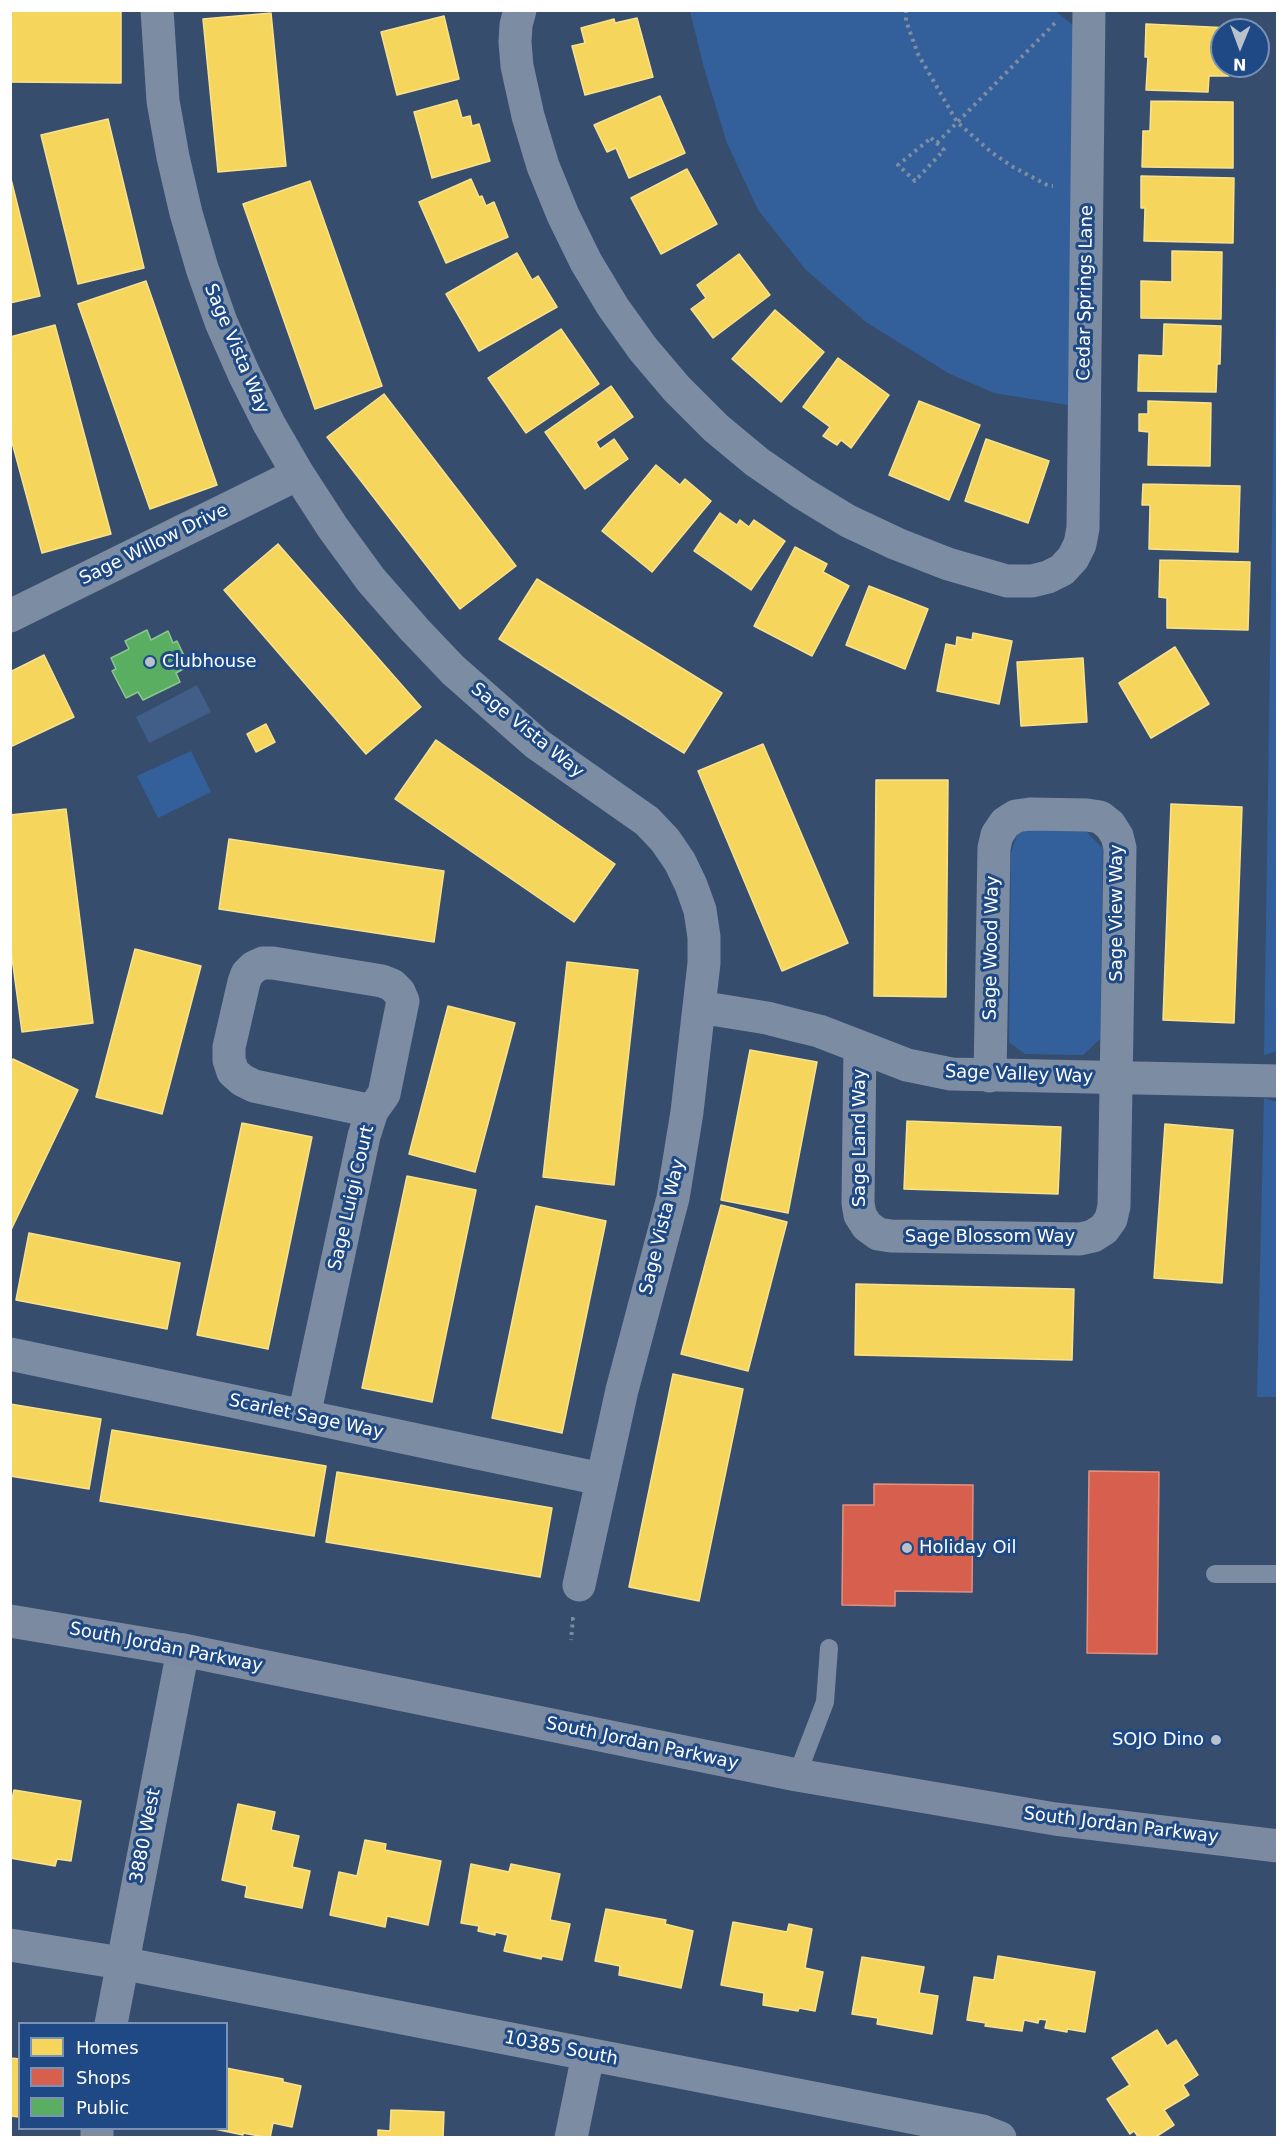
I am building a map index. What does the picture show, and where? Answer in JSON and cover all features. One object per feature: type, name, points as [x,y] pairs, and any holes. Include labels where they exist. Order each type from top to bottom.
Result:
[{"type":"main road","name":"South Jordan Parkway","points":[[10,1621],[183,1650],[796,1775],[1055,1819],[1278,1846]]},
{"type":"street","name":"Sage Vista Way","points":[[157,10],[163,101],[186,213],[202,268],[221,322],[244,374],[298,474],[333,528],[371,580],[453,670],[537,744],[646,821],[665,840],[680,862],[700,910],[704,937],[704,963],[687,1112],[673,1198],[645,1299],[601,1479],[579,1585]]},
{"type":"street","name":"Cedar Springs Lane","points":[[520,10],[515,42],[519,76],[543,166],[563,215],[586,262],[613,307],[677,389],[716,428],[766,469],[839,515],[897,544],[948,564],[1007,580],[1032,581],[1062,570],[1073,558],[1080,544],[1083,528],[1089,10]]},
{"type":"street","name":"Sage Willow Drive","points":[[11,616],[298,474]]},
{"type":"street","name":"Sage View Way","points":[[1005,824],[1016,816],[1030,814],[1087,815],[1100,817],[1110,825],[1117,836],[1120,848],[1116,1078]]},
{"type":"street","name":"Sage Wood Way","points":[[990,1076],[994,848],[997,835],[1005,824]]},
{"type":"street","name":"Sage Luigi Court","points":[[304,1416],[364,1136],[372,1111],[384,1094],[403,1012],[403,1001],[399,992],[392,985],[371,979],[273,963],[263,963],[254,967],[247,974],[244,982],[229,1047],[229,1060],[233,1072],[254,1086],[372,1111]]},
{"type":"street","name":"Sage Valley Way","points":[[699,1006],[785,1022],[819,1031],[907,1065],[951,1074],[1278,1081]]},
{"type":"street","name":"Sage Land Way","points":[[860,1047],[858,1203],[860,1215],[867,1226]]},
{"type":"street","name":"Sage Blossom Way","points":[[867,1226],[878,1234],[891,1236],[1080,1239],[1093,1236],[1104,1229],[1111,1219],[1114,1206],[1116,1078]]},
{"type":"street","name":"Scarlet Sage Way","points":[[10,1354],[601,1479]]},
{"type":"street","name":"3880 West","points":[[111,2022],[183,1650]]},
{"type":"street","name":"10385 South","points":[[10,1945],[121,1963],[982,2131],[999,2138]]},
{"type":"street","points":[[571,2138],[588,2055]]},
{"type":"lane","points":[[1215,1574],[1278,1574]]},
{"type":"lane","points":[[796,1775],[825,1702],[829,1648]]},
{"type":"path","points":[[906,10],[906,21],[918,54],[957,122],[1013,168],[1049,186],[1058,186]]},
{"type":"path","points":[[937,143],[1058,20]]},
{"type":"path","points":[[931,138],[937,143],[944,150],[915,181],[898,165],[931,138]]},
{"type":"shaded area","points":[[1054,10],[1074,26],[1068,405],[994,393],[948,373],[866,322],[806,270],[758,210],[727,143],[704,68],[690,11]]},
{"type":"shaded area","points":[[1277,194],[1278,1051],[1264,1055]]},
{"type":"shaded area","points":[[197,685],[211,712],[149,743],[136,717]]},
{"type":"shaded area","points":[[191,751],[211,792],[158,818],[137,776]]},
{"type":"shaded area","points":[[1030,828],[1086,831],[1103,849],[1100,1039],[1083,1055],[1025,1054],[1009,1042],[1011,853],[1017,835]]},
{"type":"shaded area","points":[[1264,1098],[1278,1102],[1277,1397],[1257,1397]]},
{"type":"building: Homes","points":[[10,11],[121,11],[121,83],[10,82]]},
{"type":"building: Homes","points":[[271,13],[286,166],[218,172],[203,19]]},
{"type":"building: Homes","points":[[444,16],[459,79],[397,95],[381,32]]},
{"type":"building: Homes","points":[[637,18],[653,77],[585,95],[572,46],[585,43],[581,28],[614,19],[615,23]]},
{"type":"building: Homes","points":[[1146,24],[1210,27],[1208,92],[1146,90],[1148,57],[1145,57]]},
{"type":"building: Homes","points":[[660,96],[685,153],[629,178],[616,148],[607,152],[594,125]]},
{"type":"building: Homes","points":[[457,100],[462,118],[470,116],[472,126],[479,124],[490,161],[432,178],[414,112]]},
{"type":"building: Homes","points":[[1151,101],[1233,102],[1233,168],[1142,167],[1143,131],[1150,131]]},
{"type":"building: Homes","points":[[108,119],[144,268],[78,284],[41,135]]},
{"type":"building: Homes","points":[[687,169],[717,224],[661,254],[631,198]]},
{"type":"building: Homes","points":[[10,175],[40,296],[10,303]]},
{"type":"building: Homes","points":[[1141,176],[1234,178],[1233,243],[1144,241],[1145,208],[1141,208]]},
{"type":"building: Homes","points":[[471,179],[486,206],[494,202],[508,237],[446,263],[419,202]]},
{"type":"building: Homes","points":[[310,181],[382,386],[315,409],[243,204]]},
{"type":"building: Homes","points":[[1172,251],[1222,252],[1221,319],[1141,318],[1141,281],[1172,282]]},
{"type":"building: Homes","points":[[517,253],[532,280],[538,276],[557,307],[479,351],[446,294]]},
{"type":"building: Homes","points":[[739,254],[770,295],[713,338],[691,309],[706,298],[697,285]]},
{"type":"building: Homes","points":[[146,281],[217,485],[150,509],[78,304]]},
{"type":"building: Homes","points":[[775,310],[824,352],[781,402],[732,359]]},
{"type":"building: Homes","points":[[1164,324],[1221,326],[1220,364],[1217,364],[1216,392],[1138,391],[1139,355],[1163,356]]},
{"type":"building: Homes","points":[[55,325],[111,534],[42,553],[10,435],[10,337]]},
{"type":"building: Homes","points":[[561,329],[599,384],[526,433],[488,378]]},
{"type":"building: Homes","points":[[838,358],[889,395],[851,448],[841,440],[837,445],[823,436],[830,427],[803,407]]},
{"type":"building: Homes","points":[[611,386],[633,417],[596,442],[600,449],[614,439],[628,459],[585,489],[545,432]]},
{"type":"building: Homes","points":[[384,394],[516,566],[460,609],[327,437]]},
{"type":"building: Homes","points":[[919,401],[980,425],[949,500],[889,475]]},
{"type":"building: Homes","points":[[1148,401],[1211,403],[1210,466],[1148,465],[1149,432],[1139,431],[1139,414],[1148,414]]},
{"type":"building: Homes","points":[[986,439],[1049,461],[1028,523],[965,501]]},
{"type":"building: Homes","points":[[656,465],[680,485],[685,479],[711,501],[652,572],[602,531]]},
{"type":"building: Homes","points":[[1143,484],[1240,486],[1238,552],[1149,549],[1150,505],[1142,505]]},
{"type":"building: Homes","points":[[720,513],[737,525],[740,520],[749,527],[754,520],[785,541],[751,590],[694,551]]},
{"type":"building: Homes","points":[[278,544],[421,707],[366,754],[224,590]]},
{"type":"building: Homes","points":[[795,547],[827,564],[823,572],[849,586],[812,656],[754,626]]},
{"type":"building: Homes","points":[[1160,560],[1250,562],[1248,630],[1167,628],[1167,598],[1159,597]]},
{"type":"building: Homes","points":[[537,579],[722,693],[684,753],[499,639]]},
{"type":"building: Homes","points":[[869,586],[928,609],[905,669],[846,645]]},
{"type":"building: Homes","points":[[973,633],[1012,641],[999,704],[937,691],[946,644],[956,646],[957,637],[972,640]]},
{"type":"building: Homes","points":[[1175,647],[1209,704],[1151,738],[1119,683]]},
{"type":"building: Homes","points":[[44,655],[74,717],[10,747],[10,672]]},
{"type":"building: Homes","points":[[1083,658],[1087,722],[1021,726],[1017,662]]},
{"type":"building: Homes","points":[[266,724],[275,742],[256,752],[247,734]]},
{"type":"building: Homes","points":[[436,740],[615,864],[574,922],[395,799]]},
{"type":"building: Homes","points":[[763,744],[848,943],[782,971],[698,771]]},
{"type":"building: Homes","points":[[876,780],[948,780],[946,997],[874,996]]},
{"type":"building: Homes","points":[[1171,804],[1242,807],[1234,1023],[1163,1020]]},
{"type":"building: Homes","points":[[66,809],[93,1023],[22,1032],[10,943],[10,815]]},
{"type":"building: Homes","points":[[229,839],[444,871],[434,942],[219,909]]},
{"type":"building: Homes","points":[[135,949],[201,966],[162,1114],[96,1097]]},
{"type":"building: Homes","points":[[567,962],[638,970],[614,1185],[543,1177]]},
{"type":"building: Homes","points":[[448,1006],[515,1023],[475,1172],[409,1154]]},
{"type":"building: Homes","points":[[750,1050],[817,1062],[788,1213],[721,1200]]},
{"type":"building: Homes","points":[[13,1059],[78,1090],[10,1232],[10,1066]]},
{"type":"building: Homes","points":[[907,1121],[1061,1127],[1058,1194],[904,1189]]},
{"type":"building: Homes","points":[[242,1123],[312,1137],[268,1349],[197,1335]]},
{"type":"building: Homes","points":[[1165,1124],[1233,1130],[1222,1283],[1154,1278]]},
{"type":"building: Homes","points":[[407,1176],[476,1190],[432,1402],[362,1388]]},
{"type":"building: Homes","points":[[721,1205],[787,1222],[748,1371],[681,1354]]},
{"type":"building: Homes","points":[[536,1206],[606,1221],[562,1433],[492,1418]]},
{"type":"building: Homes","points":[[29,1233],[180,1263],[167,1329],[16,1300]]},
{"type":"building: Homes","points":[[856,1284],[1074,1289],[1072,1360],[855,1355]]},
{"type":"building: Homes","points":[[673,1374],[743,1389],[699,1601],[629,1587]]},
{"type":"building: Homes","points":[[10,1404],[101,1419],[89,1489],[10,1476]]},
{"type":"building: Homes","points":[[112,1430],[326,1466],[314,1536],[100,1501]]},
{"type":"building: Homes","points":[[337,1472],[552,1508],[540,1577],[326,1542]]},
{"type":"building: Homes","points":[[14,1790],[81,1801],[71,1861],[57,1859],[55,1866],[10,1858],[10,1808]]},
{"type":"building: Homes","points":[[238,1804],[275,1812],[271,1830],[299,1836],[292,1867],[310,1871],[302,1908],[245,1897],[247,1886],[222,1880]]},
{"type":"building: Homes","points":[[365,1840],[386,1844],[385,1850],[441,1861],[428,1925],[387,1916],[385,1927],[330,1915],[339,1872],[357,1876]]},
{"type":"building: Homes","points":[[471,1864],[509,1872],[511,1864],[560,1874],[550,1920],[570,1924],[562,1960],[542,1956],[541,1959],[504,1951],[508,1935],[478,1931],[479,1926],[461,1923]]},
{"type":"building: Homes","points":[[606,1909],[666,1920],[665,1924],[693,1931],[681,1988],[619,1975],[620,1966],[595,1961]]},
{"type":"building: Homes","points":[[733,1922],[787,1932],[789,1924],[812,1929],[805,1968],[823,1972],[815,2011],[799,2008],[798,2011],[763,2005],[764,1993],[721,1985]]},
{"type":"building: Homes","points":[[998,1956],[1095,1972],[1085,2032],[1045,2028],[1047,2020],[1039,2019],[1038,2023],[1024,2020],[1022,2031],[985,2026],[986,2023],[967,2020],[974,1977],[994,1980]]},
{"type":"building: Homes","points":[[862,1957],[924,1967],[919,1993],[938,1996],[932,2034],[877,2024],[878,2018],[852,2014]]},
{"type":"building: Homes","points":[[1157,2030],[1167,2046],[1176,2040],[1198,2075],[1183,2085],[1189,2095],[1164,2110],[1174,2125],[1154,2138],[1139,2138],[1134,2131],[1130,2134],[1107,2099],[1130,2085],[1112,2058]]},
{"type":"building: Homes","points":[[10,2053],[11,2058],[18,2059],[18,2117],[10,2116]]},
{"type":"building: Homes","points":[[228,2068],[283,2079],[283,2082],[301,2086],[292,2127],[273,2123],[270,2138],[243,2133],[243,2135],[219,2130],[228,2130]]},
{"type":"building: Homes","points":[[391,2110],[444,2112],[443,2138],[378,2138],[378,2130],[390,2131]]},
{"type":"building: Shops","points":[[1089,1471],[1159,1472],[1157,1654],[1087,1653]]},
{"type":"building: Shops","name":"Holiday Oil","points":[[874,1484],[973,1485],[972,1592],[895,1591],[895,1606],[842,1605],[843,1505],[874,1505]]},
{"type":"building: Public","name":"Clubhouse","points":[[147,630],[151,640],[168,631],[173,643],[177,641],[189,666],[176,673],[180,682],[143,700],[138,692],[126,698],[112,671],[116,669],[111,658],[129,649],[125,641]]},
{"type":"place","name":"Clubhouse","points":[[150,662]]},
{"type":"place","name":"Holiday Oil","points":[[907,1548]]},
{"type":"place","name":"SOJO Dino","points":[[1216,1740]]}]
